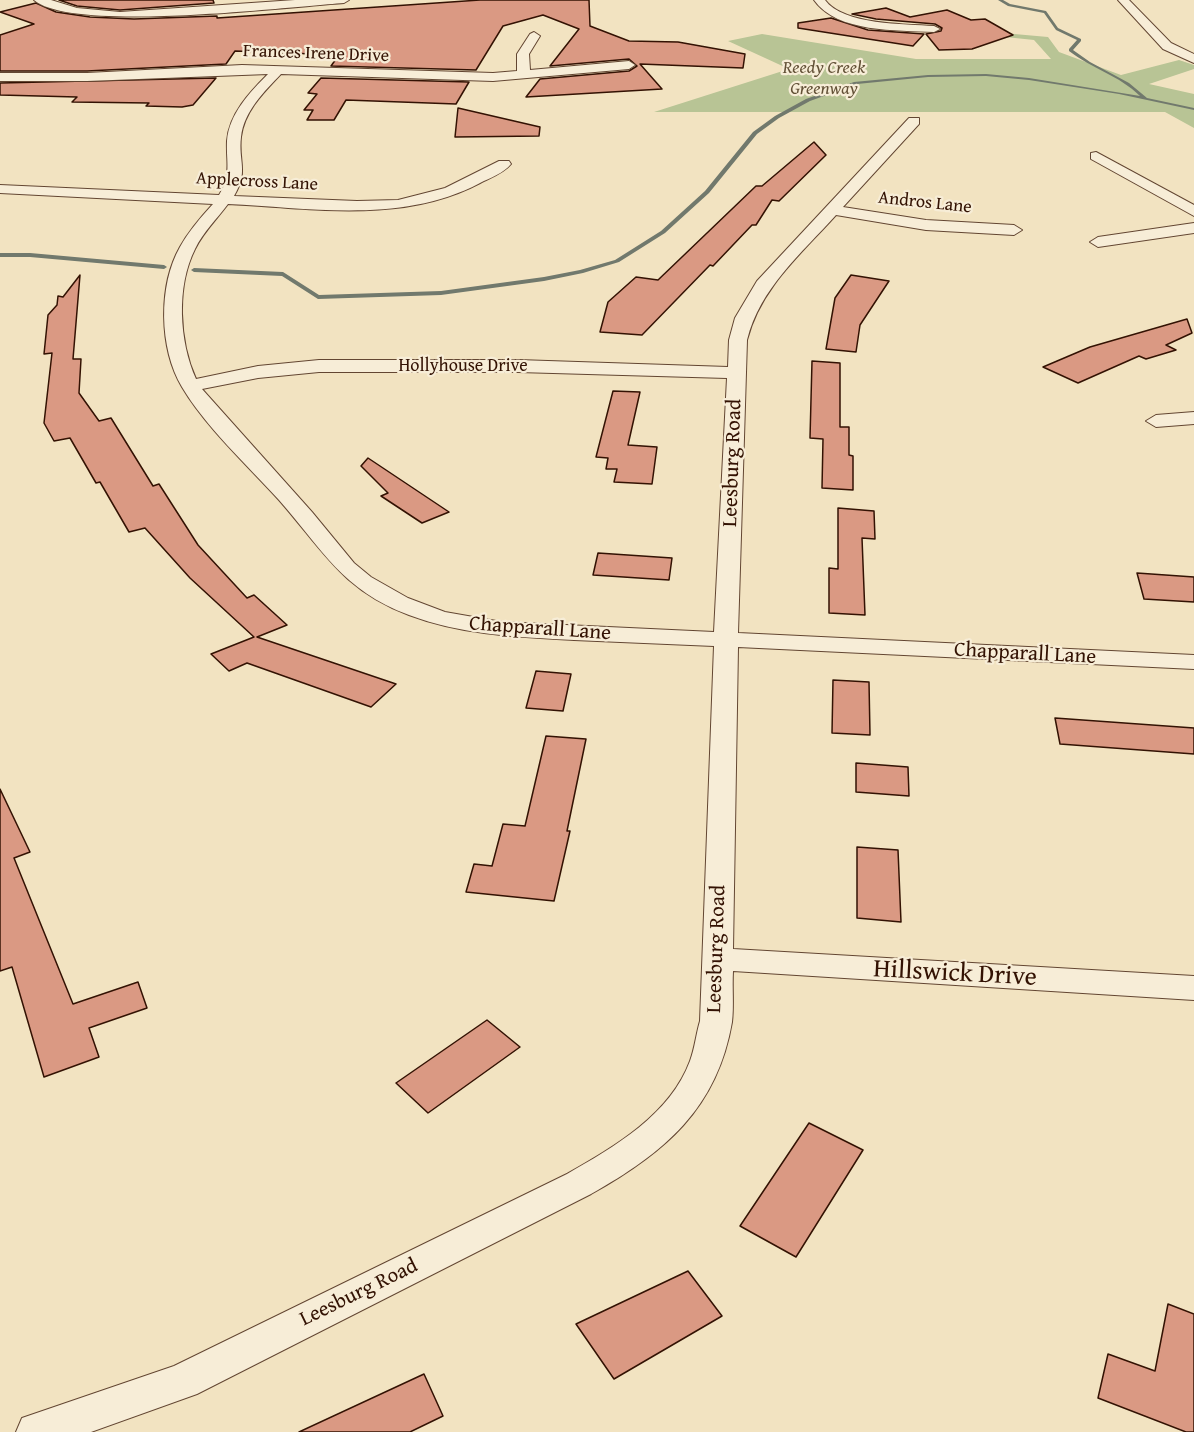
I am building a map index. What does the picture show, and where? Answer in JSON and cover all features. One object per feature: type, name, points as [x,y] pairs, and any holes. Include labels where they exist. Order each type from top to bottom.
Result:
[{"type":"street","points":[[39,0],[76,11],[120,15],[238,4],[344,0]]},
{"type":"street","points":[[819,0],[825,9],[845,17],[876,24],[934,29]]},
{"type":"street","points":[[1123,0],[1167,46],[1194,59]]},
{"type":"street","points":[[525,76],[520,62],[521,54],[534,36]]},
{"type":"street","name":"Frances Irene Drive","points":[[0,77],[87,77],[222,69],[447,76],[525,76],[629,65]]},
{"type":"street","name":"Chapparall Lane","points":[[277,71],[254,97],[239,121],[234,142],[237,178],[194,236],[178,272],[173,330],[177,356],[191,386],[346,568],[366,586],[392,601],[424,614],[462,624],[502,629],[1194,662]]},
{"type":"street","name":"Leesburg Road","points":[[36,1432],[183,1381],[625,1159],[664,1126],[684,1102],[705,1062],[716,1021],[726,640],[738,340],[750,306],[763,285],[914,121]]},
{"type":"street","points":[[1096,156],[1194,212]]},
{"type":"street","name":"Applecross Lane","points":[[0,189],[357,206],[406,204],[453,193],[504,164]]},
{"type":"street","name":"Andros Lane","points":[[832,210],[926,225],[1014,230]]},
{"type":"street","points":[[1098,242],[1194,228]]},
{"type":"street","name":"Hollyhouse Drive","points":[[191,386],[258,372],[319,366],[518,366],[737,373]]},
{"type":"street","points":[[1156,421],[1194,418]]},
{"type":"street","name":"Hillswick Drive","points":[[717,959],[1194,988]]},
{"type":"green space","name":"Reedy Creek Greenway","points":[[958,29],[1048,37],[1059,52],[1121,75],[1179,60],[1194,65],[1194,69],[1149,84],[1194,94],[1194,128],[1165,112],[654,112],[789,69],[728,41],[762,34],[916,59],[1051,59],[1034,40],[958,32]]},
{"type":"building","points":[[59,0],[213,0],[214,3],[120,10],[77,6]]},
{"type":"building","points":[[480,0],[589,0],[590,26],[629,41],[678,42],[745,54],[743,68],[640,64],[662,89],[526,97],[540,79],[629,71],[637,66],[629,59],[550,66],[579,29],[543,15],[503,26],[476,70],[331,66],[339,55],[235,51],[226,64],[87,71],[0,71],[0,35],[34,24],[0,12],[36,3],[56,12],[90,17],[134,19],[217,16],[217,18]]},
{"type":"building","points":[[886,8],[910,17],[947,10],[971,20],[985,19],[1013,35],[972,49],[939,50],[926,34],[941,31],[942,28],[935,24],[876,19],[852,14]]},
{"type":"building","points":[[831,18],[868,30],[924,34],[913,46],[798,28],[798,23]]},
{"type":"building","points":[[216,78],[193,105],[182,107],[146,106],[149,103],[72,102],[77,97],[0,95],[0,83]]},
{"type":"building","points":[[321,78],[469,82],[456,104],[346,100],[334,120],[307,120],[313,110],[304,110],[317,94],[308,93]]},
{"type":"building","points":[[458,108],[540,127],[539,136],[455,137]]},
{"type":"building","points":[[814,142],[826,155],[779,201],[772,200],[756,225],[752,225],[713,266],[710,265],[642,335],[600,332],[608,302],[636,277],[658,280],[756,186],[762,186]]},
{"type":"building","points":[[80,275],[73,359],[81,359],[79,393],[99,421],[111,418],[153,486],[159,484],[198,545],[247,598],[254,595],[287,625],[257,637],[396,684],[371,707],[247,663],[229,671],[211,654],[254,637],[190,578],[145,528],[129,532],[100,482],[96,483],[70,438],[54,441],[44,423],[52,353],[44,354],[48,315],[57,305],[58,296],[63,297]]},
{"type":"building","points":[[851,275],[889,281],[860,325],[856,352],[826,349],[835,298]]},
{"type":"building","points":[[1187,319],[1192,333],[1166,345],[1176,350],[1146,359],[1139,356],[1078,383],[1043,367],[1090,347]]},
{"type":"building","points":[[812,361],[840,363],[840,427],[849,427],[849,455],[853,456],[853,490],[822,488],[823,439],[810,438]]},
{"type":"building","points":[[613,391],[640,392],[628,445],[657,447],[652,484],[614,482],[617,469],[606,469],[608,458],[596,457]]},
{"type":"building","points":[[368,458],[449,512],[422,523],[381,496],[388,493],[361,466]]},
{"type":"building","points":[[838,508],[874,511],[875,539],[862,538],[865,615],[829,613],[829,568],[838,569]]},
{"type":"building","points":[[598,553],[672,558],[669,580],[593,575]]},
{"type":"building","points":[[1137,573],[1194,577],[1194,602],[1144,599]]},
{"type":"building","points":[[536,671],[571,674],[563,711],[526,708]]},
{"type":"building","points":[[833,680],[869,682],[870,735],[832,733]]},
{"type":"building","points":[[1055,718],[1194,728],[1194,754],[1060,744]]},
{"type":"building","points":[[546,736],[586,739],[567,831],[570,831],[554,901],[466,892],[474,864],[492,866],[503,824],[525,826]]},
{"type":"building","points":[[856,763],[908,767],[909,796],[856,792]]},
{"type":"building","points":[[0,789],[30,852],[14,858],[73,1004],[138,982],[147,1008],[89,1028],[99,1057],[44,1077],[12,967],[0,971]]},
{"type":"building","points":[[857,847],[898,850],[901,922],[857,918]]},
{"type":"building","points":[[487,1020],[520,1047],[428,1113],[396,1083]]},
{"type":"building","points":[[809,1123],[863,1150],[796,1257],[740,1226]]},
{"type":"building","points":[[688,1271],[722,1316],[614,1379],[576,1324]]},
{"type":"building","points":[[1168,1304],[1194,1314],[1194,1432],[1186,1432],[1098,1398],[1108,1354],[1155,1371]]},
{"type":"building","points":[[424,1374],[443,1416],[410,1432],[299,1432]]},
{"type":"waterway","points":[[1000,0],[1009,5],[1045,12],[1057,29],[1080,40],[1070,50],[1088,63],[1128,84],[1145,98]]},
{"type":"waterway","points":[[194,270],[283,274],[318,297],[441,293],[581,272],[617,261],[663,232],[707,192],[755,133],[777,117],[808,100],[856,83],[928,76],[986,75],[1029,79],[1119,93],[1194,109]]},
{"type":"waterway","points":[[0,255],[30,255],[164,267]]}]
